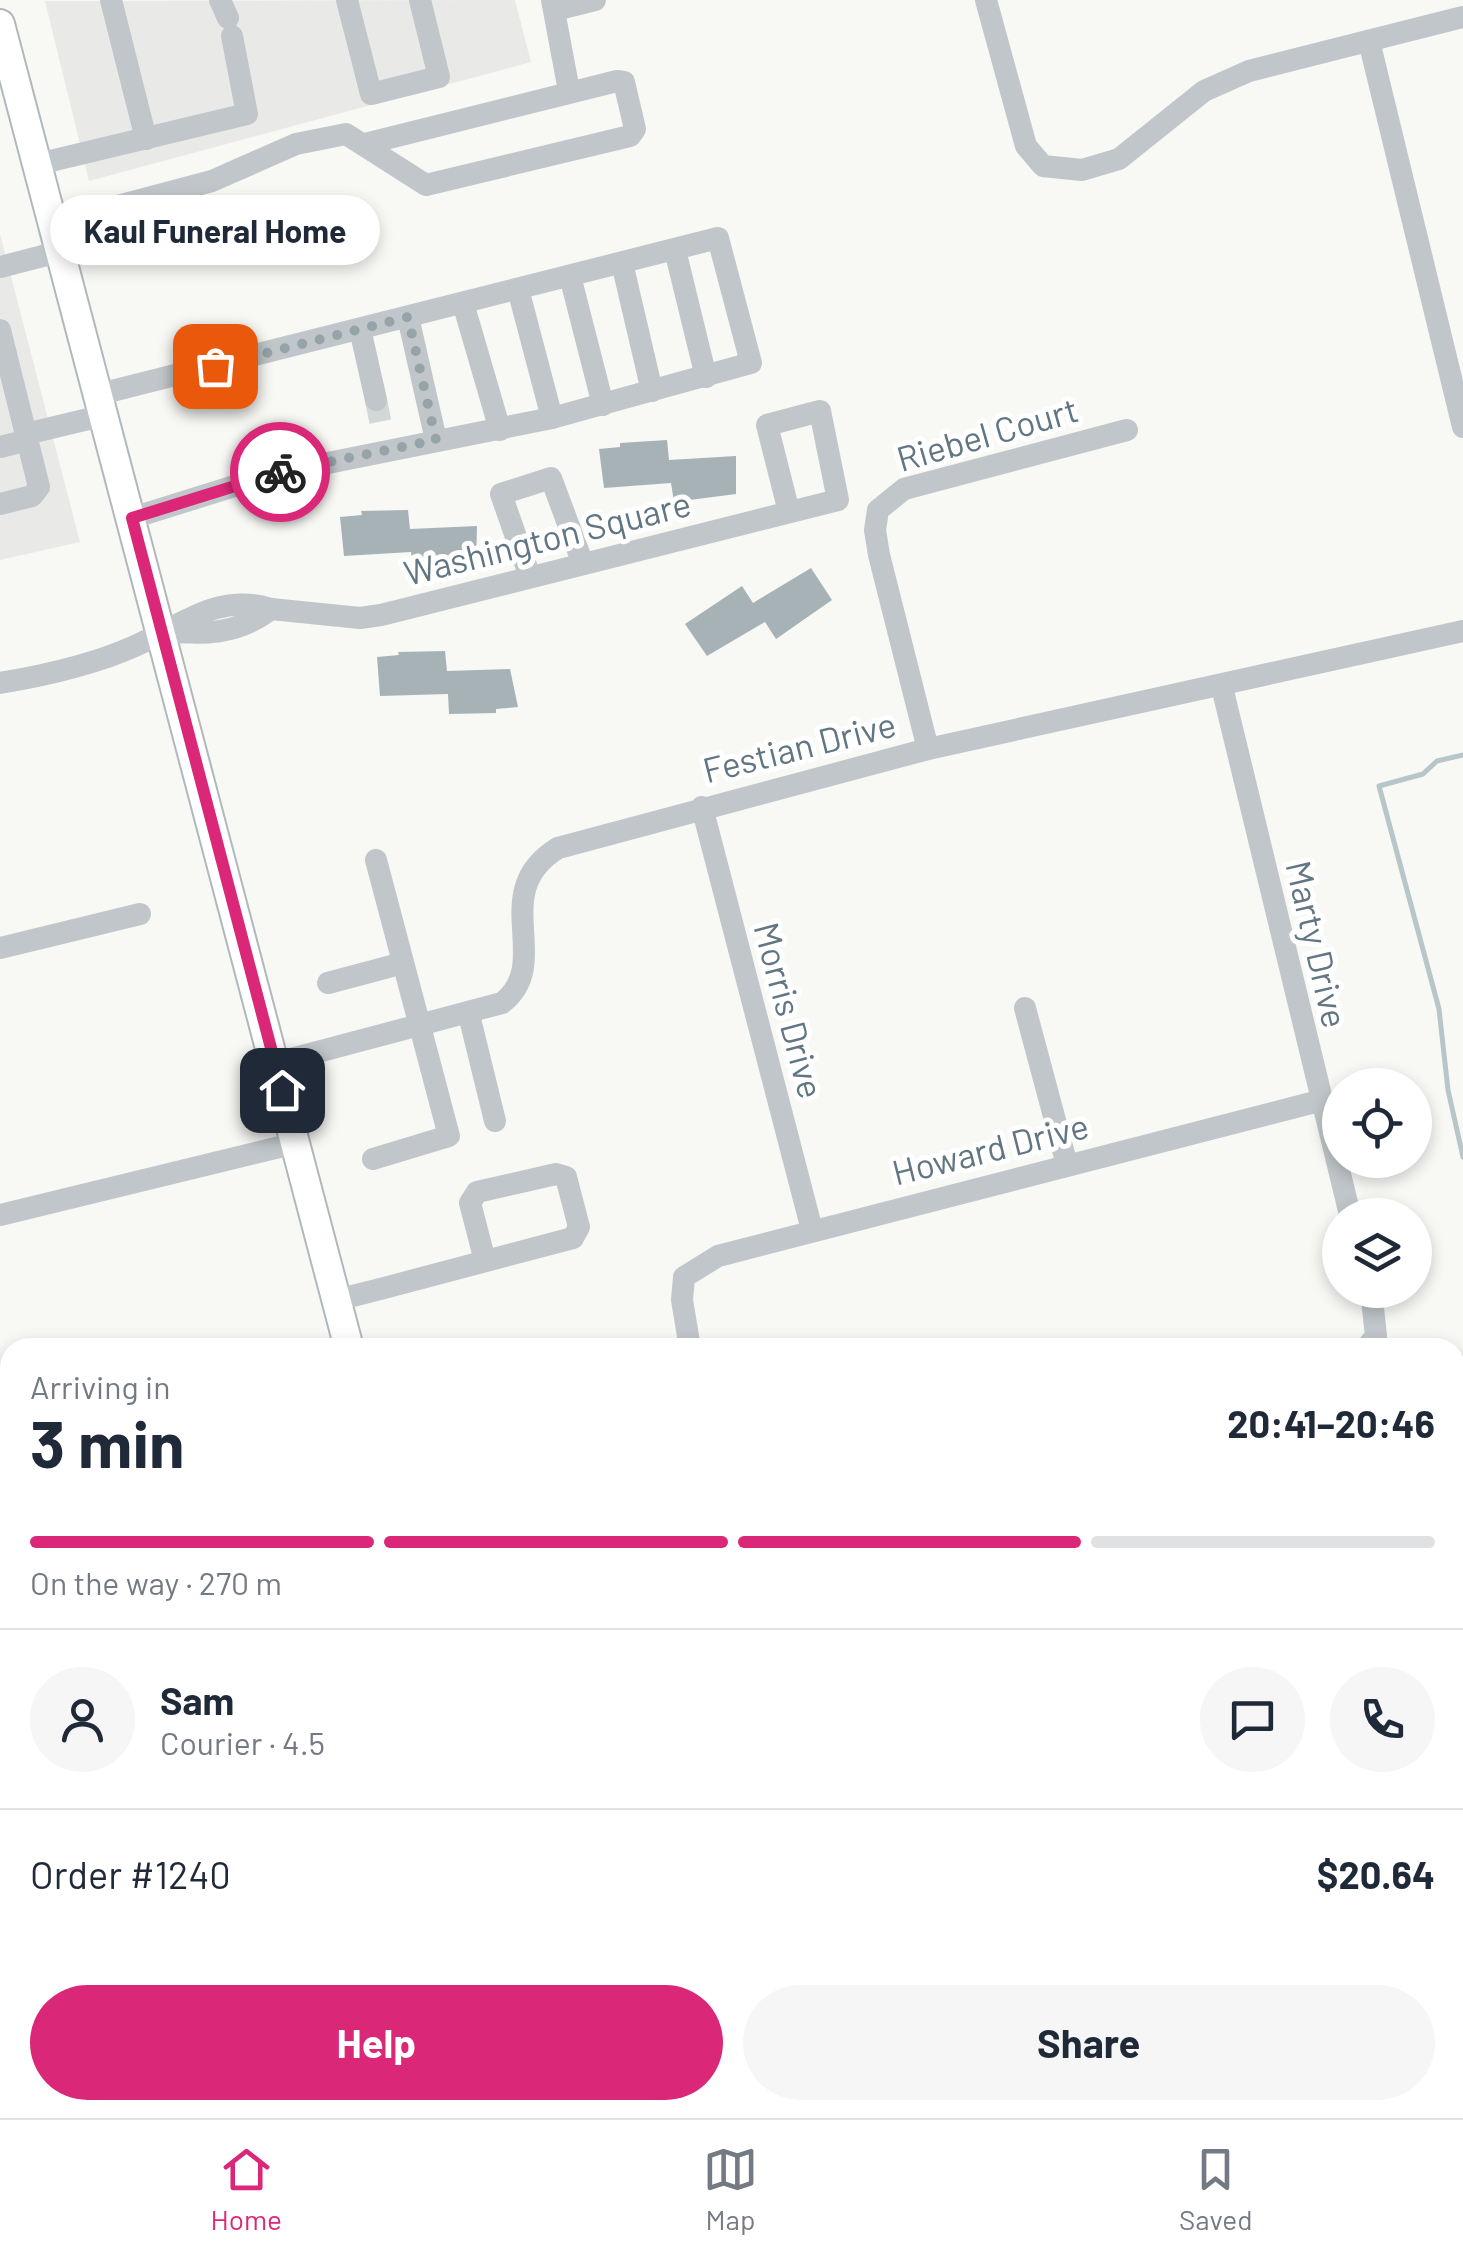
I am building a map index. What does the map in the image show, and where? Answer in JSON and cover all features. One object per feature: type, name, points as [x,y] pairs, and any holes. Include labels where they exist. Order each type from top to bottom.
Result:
[{"type":"main road","points":[[0,24],[346,1338]]},
{"type":"street","points":[[110,0],[146,140]]},
{"type":"street","points":[[347,0],[371,94],[439,77],[420,0]]},
{"type":"street","points":[[569,91],[554,5],[595,0]]},
{"type":"street","points":[[986,0],[1026,146],[1043,166],[1082,170],[1119,158],[1222,80],[1463,17]]},
{"type":"street","points":[[38,164],[248,114],[227,18]]},
{"type":"street","points":[[1369,40],[1463,426]]},
{"type":"street","points":[[54,223],[212,182],[296,144],[346,134],[426,185],[630,136],[635,128],[624,82],[569,91],[365,144]]},
{"type":"street","points":[[0,447],[102,405],[360,329],[718,238],[751,364],[500,430],[436,440],[384,439],[132,518]]},
{"type":"street","points":[[674,250],[706,377]]},
{"type":"street","points":[[0,267],[62,251]]},
{"type":"street","points":[[622,262],[652,391]]},
{"type":"street","points":[[570,276],[603,405]]},
{"type":"street","points":[[518,289],[552,418]]},
{"type":"street","points":[[463,303],[500,430]]},
{"type":"street","points":[[408,317],[436,440]]},
{"type":"street","points":[[360,329],[376,400]]},
{"type":"street","points":[[0,330],[38,491],[0,504]]},
{"type":"street","name":"Washington Square","points":[[162,631],[209,635],[248,627],[270,609],[360,618],[838,500],[820,411],[767,425],[789,512]]},
{"type":"street","name":"Riebel Court","points":[[928,749],[879,555],[875,530],[878,510],[904,489],[1126,430]]},
{"type":"street","points":[[530,577],[501,494],[551,478],[583,564]]},
{"type":"street","points":[[0,683],[133,647],[162,631]]},
{"type":"street","name":"Festian Drive","points":[[276,1063],[469,1015],[502,1003],[520,986],[524,970],[520,904],[532,869],[558,848],[928,749],[1222,688],[1463,631]]},
{"type":"street","name":"Marty Drive","points":[[1222,688],[1345,1198]]},
{"type":"street","name":"Morris Drive","points":[[702,807],[812,1230]]},
{"type":"street","points":[[373,1159],[448,1136],[376,860]]},
{"type":"street","points":[[0,948],[140,914]]},
{"type":"street","points":[[328,983],[403,963]]},
{"type":"street","points":[[1025,1008],[1067,1164]]},
{"type":"street","points":[[469,1015],[495,1121]]},
{"type":"street","name":"Howard Drive","points":[[688,1338],[682,1300],[684,1277],[718,1256],[1319,1101]]},
{"type":"street","points":[[0,1216],[296,1143]]},
{"type":"street","points":[[336,1300],[486,1261],[574,1238],[578,1228],[566,1177],[556,1174],[476,1192],[470,1203],[486,1261]]},
{"type":"street","points":[[1371,1308],[1371,1338]]},
{"type":"shaded area","points":[[515,0],[531,62],[89,181],[45,1]]},
{"type":"shaded area","points":[[0,234],[80,542],[0,560]]},
{"type":"building","points":[[667,440],[669,460],[736,456],[736,494],[674,502],[671,483],[604,488],[599,449],[620,447],[620,443]]},
{"type":"building","points":[[408,510],[410,529],[477,526],[476,565],[414,572],[411,552],[344,556],[340,517],[362,515],[361,511]]},
{"type":"building","points":[[811,568],[832,600],[776,639],[765,622],[707,656],[685,624],[742,586],[753,603]]},
{"type":"building","points":[[445,651],[447,671],[510,669],[518,707],[496,709],[496,713],[449,714],[448,694],[380,696],[377,657],[399,655],[398,652]]},
{"type":"waterway","points":[[1463,755],[1437,761],[1423,774],[1379,786],[1439,1009],[1448,1090],[1463,1157]]},
{"type":"tunnel","points":[[376,400],[382,430]]},
{"type":"way so far","points":[[215,366],[408,317],[436,440],[280,472]]},
{"type":"place","name":"Kaul Funeral Home","points":[[215,366]]},
{"type":"route","points":[[280,472],[175,508],[132,518],[282,1090]]}]
